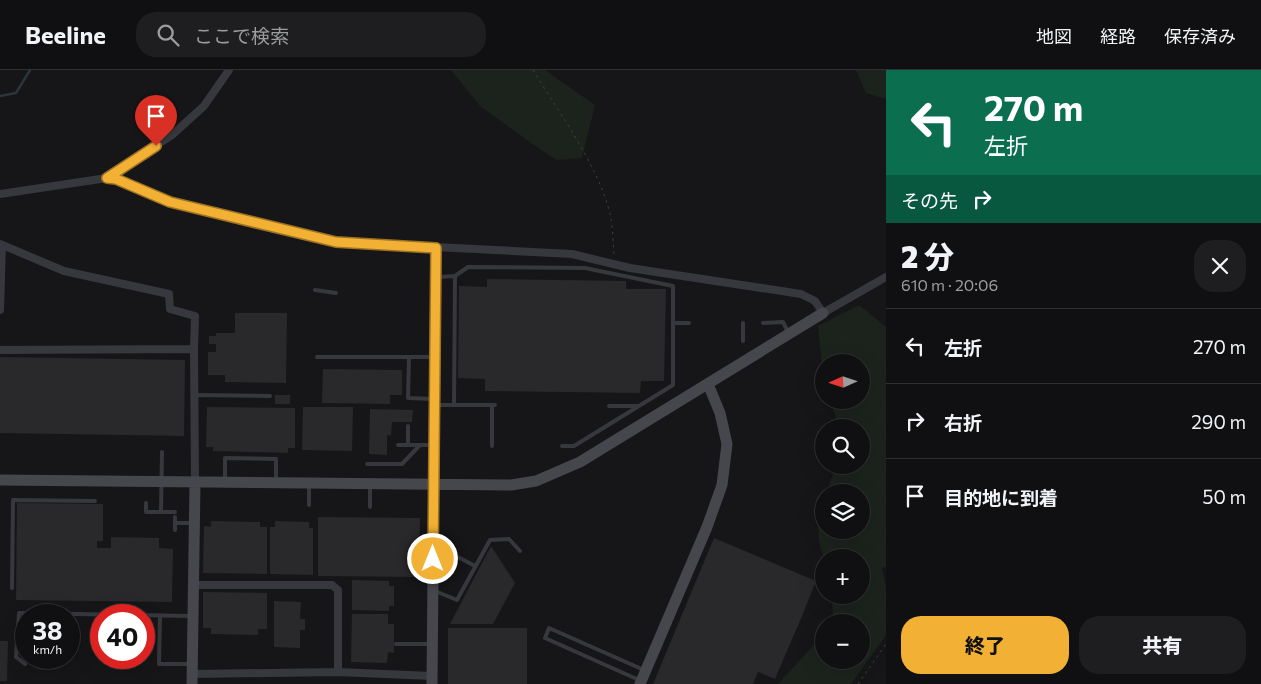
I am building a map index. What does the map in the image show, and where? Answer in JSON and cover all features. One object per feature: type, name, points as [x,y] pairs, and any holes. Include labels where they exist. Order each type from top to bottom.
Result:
[{"type":"street","points":[[107,178],[172,135],[204,106],[229,70]]},
{"type":"street","points":[[0,194],[107,178],[116,179],[170,202],[336,242],[572,254],[614,264],[801,294],[814,301],[823,313]]},
{"type":"street","points":[[0,310],[1,244],[64,271],[169,294],[170,310],[195,316],[195,523],[192,674],[338,672],[432,680],[436,445],[436,248]]},
{"type":"street","points":[[0,480],[434,485],[511,485],[536,481],[580,462],[823,313],[886,277]]},
{"type":"street","points":[[0,350],[194,349]]},
{"type":"street","points":[[642,678],[707,527],[722,485],[727,444],[720,413],[708,384]]},
{"type":"street","points":[[194,585],[332,586],[338,590],[338,672]]},
{"type":"lane","points":[[436,277],[454,276],[468,267],[585,268],[673,286],[673,385],[574,446],[562,446]]},
{"type":"lane","points":[[454,276],[454,405]]},
{"type":"lane","points":[[315,290],[336,292]]},
{"type":"lane","points":[[763,323],[783,322],[789,334]]},
{"type":"lane","points":[[673,323],[689,323]]},
{"type":"lane","points":[[743,323],[743,341]]},
{"type":"lane","points":[[409,356],[408,398],[454,405],[494,405],[492,446]]},
{"type":"lane","points":[[317,357],[436,357]]},
{"type":"lane","points":[[194,395],[270,396]]},
{"type":"lane","points":[[609,406],[639,406]]},
{"type":"lane","points":[[408,426],[408,445]]},
{"type":"lane","points":[[398,445],[436,445]]},
{"type":"lane","points":[[368,464],[402,464],[420,445]]},
{"type":"lane","points":[[161,512],[162,452]]},
{"type":"lane","points":[[398,456],[398,464]]},
{"type":"lane","points":[[225,483],[225,458],[276,459],[276,484]]},
{"type":"lane","points":[[309,506],[310,484]]},
{"type":"lane","points":[[370,484],[370,507]]},
{"type":"lane","points":[[12,588],[13,500],[95,501]]},
{"type":"lane","points":[[146,503],[146,512],[161,512],[175,515],[175,530]]},
{"type":"lane","points":[[175,523],[195,523]]},
{"type":"lane","points":[[433,590],[457,600],[490,540],[509,539],[520,550]]},
{"type":"lane","points":[[433,544],[475,566]]},
{"type":"lane","points":[[80,614],[193,616]]},
{"type":"lane","points":[[160,615],[160,664],[192,674]]},
{"type":"lane","points":[[549,628],[642,678],[545,638],[549,628]]},
{"type":"lane","points":[[396,644],[432,644]]},
{"type":"path","points":[[533,70],[604,192],[611,219],[614,264]]},
{"type":"path","points":[[858,684],[886,644]]},
{"type":"shaded area","points":[[451,70],[545,70],[595,105],[582,158],[557,160],[541,150],[480,106]]},
{"type":"shaded area","points":[[856,70],[886,70],[886,99],[866,93]]},
{"type":"shaded area","points":[[859,305],[886,327],[886,567],[882,568],[886,587],[886,635],[870,657],[870,614],[833,614],[832,604],[870,604],[870,549],[821,549],[819,539],[870,539],[870,484],[830,484],[833,474],[870,474],[870,419],[836,419],[833,409],[870,409],[870,354],[821,354],[818,326]]},
{"type":"shaded area","points":[[815,644],[815,669],[862,669],[851,684],[778,684]]},
{"type":"building","points":[[487,279],[626,281],[626,289],[666,289],[664,381],[641,381],[640,393],[485,391],[485,379],[458,378],[459,286],[487,287]]},
{"type":"building","points":[[235,313],[287,313],[286,383],[225,382],[225,375],[208,375],[208,352],[216,352],[216,344],[209,344],[209,336],[216,336],[216,333],[235,333]]},
{"type":"building","points":[[0,357],[185,360],[184,436],[0,433]]},
{"type":"building","points":[[323,369],[402,370],[402,395],[390,395],[390,404],[322,403]]},
{"type":"building","points":[[275,395],[290,395],[290,404],[275,404]]},
{"type":"building","points":[[207,407],[295,408],[295,448],[288,448],[288,453],[213,451],[213,447],[206,447]]},
{"type":"building","points":[[303,407],[353,407],[352,451],[302,450]]},
{"type":"building","points":[[370,409],[413,410],[412,422],[392,422],[391,435],[387,435],[387,455],[369,454]]},
{"type":"building","points":[[17,503],[103,504],[103,541],[97,541],[97,548],[111,548],[111,537],[159,538],[159,548],[173,549],[172,602],[16,600]]},
{"type":"building","points":[[318,517],[420,518],[419,577],[318,576]]},
{"type":"building","points":[[211,521],[260,522],[260,527],[267,527],[267,574],[203,573],[204,526],[211,527]]},
{"type":"building","points":[[275,521],[309,522],[309,528],[313,528],[313,575],[270,574],[270,527],[275,527]]},
{"type":"building","points":[[714,538],[815,581],[775,679],[758,672],[753,684],[653,684]]},
{"type":"building","points":[[491,546],[515,583],[493,624],[450,624]]},
{"type":"building","points":[[352,580],[389,581],[389,586],[394,586],[394,606],[389,606],[389,611],[352,610]]},
{"type":"building","points":[[203,592],[267,593],[267,629],[258,629],[258,635],[211,634],[211,628],[203,628]]},
{"type":"building","points":[[274,601],[301,602],[300,619],[305,619],[305,630],[300,630],[300,648],[274,647]]},
{"type":"building","points":[[352,614],[388,614],[388,624],[394,624],[394,653],[388,652],[387,663],[351,662]]},
{"type":"building","points":[[448,628],[527,628],[527,684],[448,684]]},
{"type":"building","points":[[0,641],[8,641],[7,681],[0,681]]},
{"type":"waterway","points":[[0,96],[16,93],[30,70]]},
{"type":"route","points":[[156,146],[107,178],[116,179],[147,194],[170,202],[336,242],[436,248],[436,445],[433,500],[433,559]]}]
